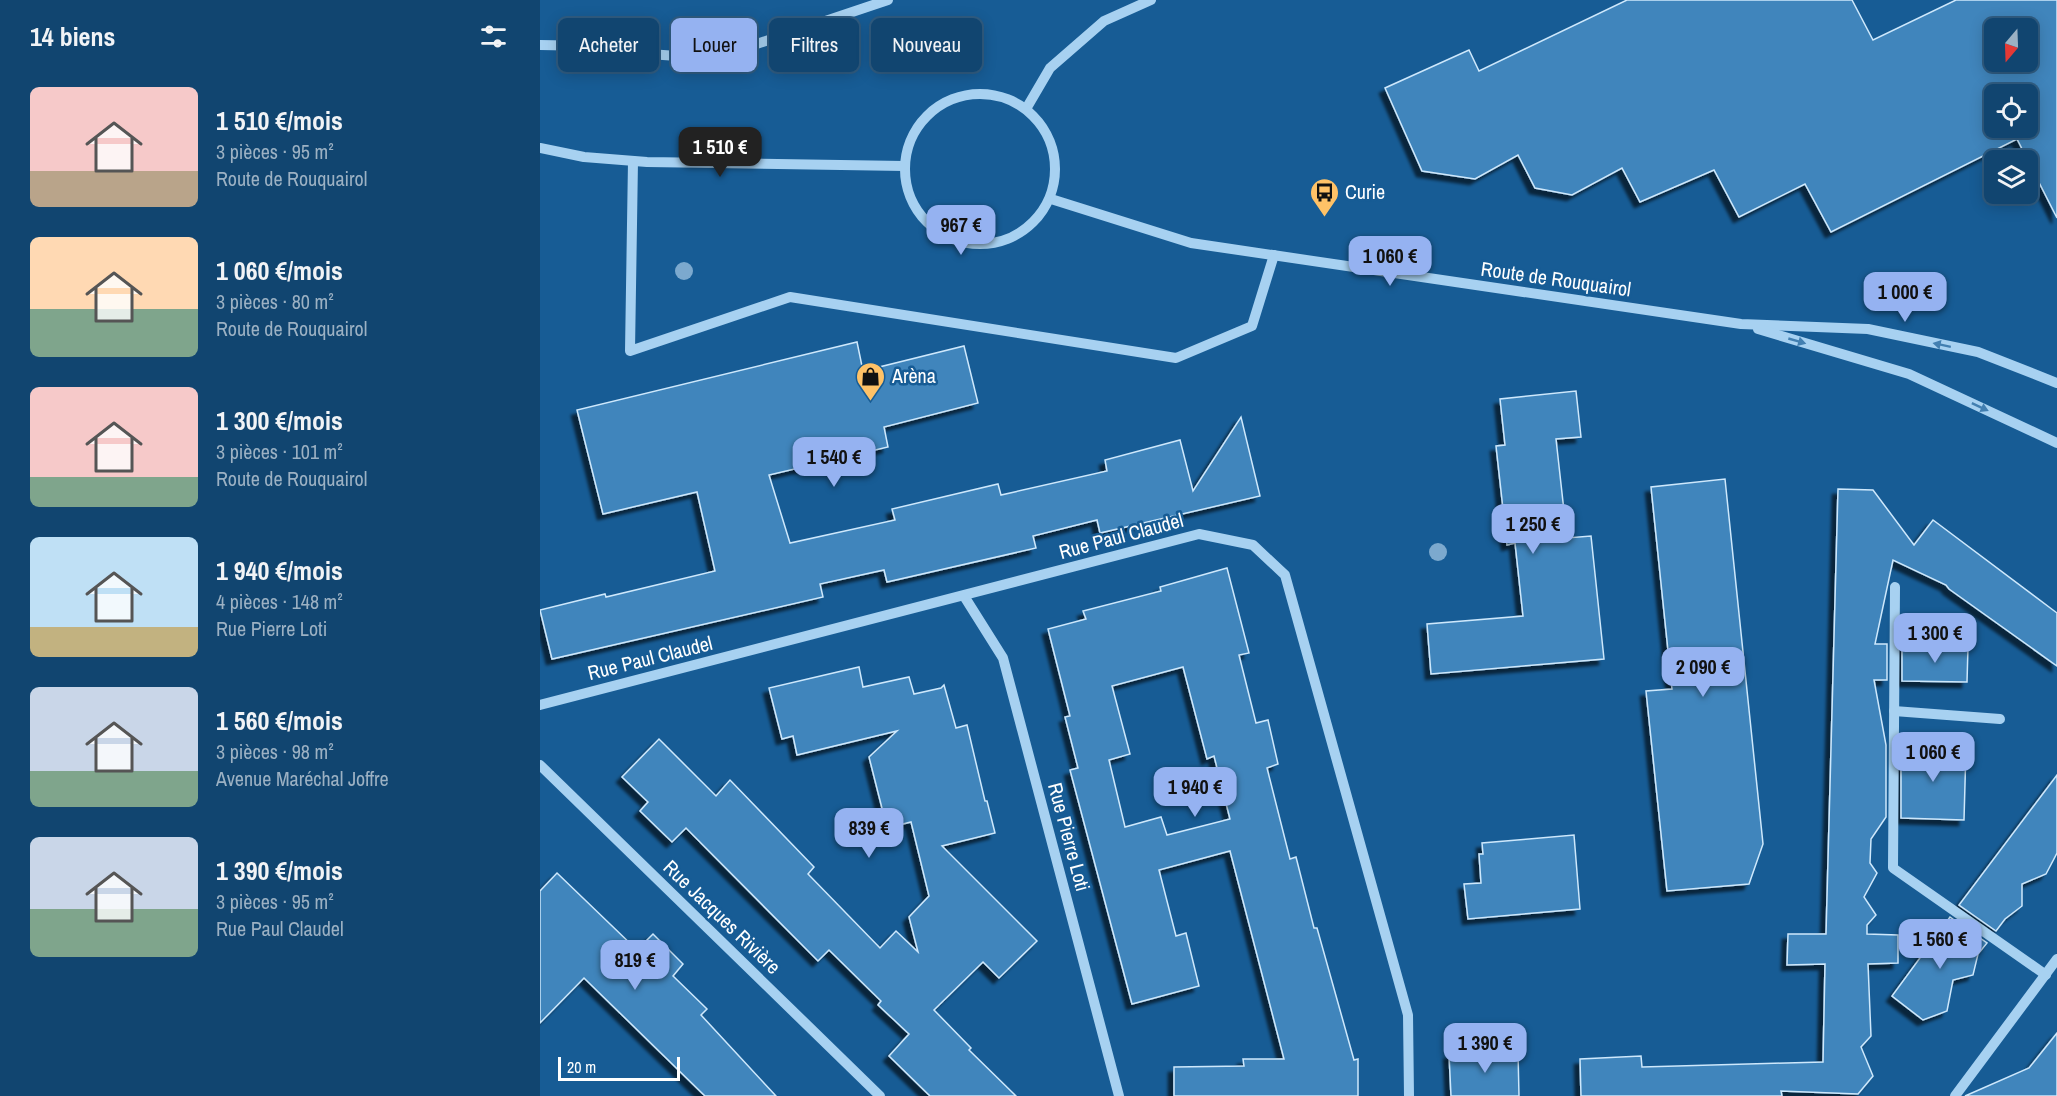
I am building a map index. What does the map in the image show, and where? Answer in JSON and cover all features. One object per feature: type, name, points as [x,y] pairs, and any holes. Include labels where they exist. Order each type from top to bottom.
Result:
[{"type":"street","points":[[540,57],[540,45],[594,46],[691,57],[733,52],[888,0]]},
{"type":"street","points":[[1026,109],[1050,68],[1104,21],[1151,0]]},
{"type":"street","points":[[975,93],[1002,96],[1026,109],[1044,127],[1054,150],[1056,174],[1051,199],[1034,224],[1008,240],[978,245],[948,238],[924,220],[909,194],[904,166],[911,138],[926,116],[949,100],[975,93]]},
{"type":"street","points":[[540,148],[584,157],[633,161],[904,166]]},
{"type":"street","points":[[633,161],[630,351],[790,297],[1176,358],[1252,326],[1274,255]]},
{"type":"street","name":"Route de Rouquairol","points":[[1051,199],[1191,243],[1741,324],[1868,329],[1978,352],[2057,383]]},
{"type":"street","name":"Route de Rouquairol","points":[[1741,324],[1909,374],[2057,442]]},
{"type":"street","name":"Rue Paul Claudel","points":[[540,705],[1199,534],[1253,545],[1285,575],[1408,1014],[1409,1096]]},
{"type":"street","points":[[1895,587],[1893,868],[2046,975]]},
{"type":"street","name":"Rue Pierre Loti","points":[[964,596],[1002,658],[1119,1096]]},
{"type":"street","points":[[1894,711],[2000,719]]},
{"type":"street","name":"Rue Jacques Rivière","points":[[540,765],[880,1096]]},
{"type":"street","points":[[1955,1096],[2057,959]]},
{"type":"building","points":[[1627,0],[1852,0],[1873,40],[1956,0],[2057,0],[2057,218],[2038,180],[2038,150],[2023,150],[2017,139],[1995,150],[1984,150],[1984,156],[1831,232],[1805,184],[1739,217],[1714,170],[1640,202],[1622,168],[1572,195],[1535,188],[1518,155],[1475,179],[1422,171],[1385,88],[1469,50],[1479,71]]},
{"type":"building","points":[[857,342],[863,371],[964,346],[978,403],[884,427],[888,447],[769,475],[790,543],[895,520],[892,509],[998,484],[1001,495],[1107,471],[1105,460],[1180,440],[1193,491],[1241,417],[1260,496],[1100,533],[1097,520],[1033,536],[1036,548],[887,582],[884,570],[820,584],[823,597],[552,659],[540,610],[715,571],[697,492],[603,514],[577,410]]},
{"type":"building","points":[[1576,391],[1581,437],[1556,439],[1567,538],[1591,536],[1604,659],[1431,674],[1427,624],[1523,616],[1515,543],[1507,545],[1496,446],[1505,445],[1500,399]]},
{"type":"building","points":[[1725,479],[1763,844],[1749,884],[1667,891],[1646,691],[1672,689],[1651,487]]},
{"type":"building","points":[[1838,489],[1873,490],[1914,545],[1933,520],[2057,613],[2057,666],[1946,585],[1893,560],[1875,644],[1887,644],[1887,680],[1874,680],[1886,745],[1886,817],[1871,839],[1870,863],[1877,873],[1864,897],[1876,915],[1867,925],[1867,934],[1898,935],[1898,963],[1868,964],[1871,1036],[1861,1047],[1873,1076],[1858,1094],[1781,1091],[1782,1096],[1581,1096],[1580,1059],[1641,1056],[1642,1067],[1823,1062],[1825,964],[1787,965],[1788,934],[1826,934]]},
{"type":"building","points":[[1227,568],[1249,653],[1239,655],[1256,723],[1268,720],[1278,764],[1267,768],[1290,859],[1296,857],[1314,928],[1317,928],[1354,1060],[1358,1059],[1358,1096],[1174,1096],[1174,1067],[1244,1066],[1243,1059],[1284,1059],[1230,851],[1159,870],[1176,936],[1186,933],[1199,986],[1132,1004],[1070,770],[1078,768],[1065,717],[1070,716],[1048,629],[1086,619],[1083,611],[1161,591],[1160,587]],"holes":[[[1183,667],[1207,759],[1214,756],[1230,819],[1167,835],[1161,817],[1125,827],[1109,760],[1130,754],[1112,686]]]},
{"type":"building","points":[[1902,645],[1968,647],[1967,682],[1902,681]]},
{"type":"building","points":[[859,667],[863,687],[909,677],[914,694],[941,688],[944,685],[956,728],[967,725],[995,833],[942,846],[1037,941],[999,978],[983,962],[934,1010],[971,1048],[969,1050],[1016,1096],[930,1096],[889,1056],[909,1034],[878,1005],[881,1001],[829,950],[818,961],[686,828],[672,842],[640,811],[648,802],[622,777],[659,739],[716,796],[730,780],[814,867],[808,874],[880,948],[896,931],[918,952],[909,917],[929,896],[911,822],[887,828],[869,757],[897,731],[797,755],[793,736],[782,739],[769,688]]},
{"type":"building","points":[[1901,746],[1966,748],[1964,820],[1901,818]]},
{"type":"building","points":[[2057,775],[2057,853],[2046,874],[2022,884],[2022,906],[2005,919],[1996,931],[1959,905]]},
{"type":"building","points":[[1574,835],[1580,909],[1468,919],[1464,884],[1481,883],[1479,854],[1483,854],[1482,843]]},
{"type":"building","points":[[557,873],[637,950],[653,934],[683,964],[673,976],[707,1009],[701,1015],[776,1096],[705,1096],[584,978],[540,1023],[540,891]]},
{"type":"building","points":[[1950,917],[1987,943],[1978,954],[1973,975],[1953,980],[1947,1011],[1923,1020],[1892,996]]},
{"type":"building","points":[[2057,1033],[2057,1096],[1965,1096],[2029,1068]]},
{"type":"building","points":[[1518,1052],[1519,1096],[1451,1096],[1449,1054]]},
{"type":"place","name":"Curie","points":[[1324,218]]},
{"type":"place","name":"Arèna","points":[[871,402]]}]
